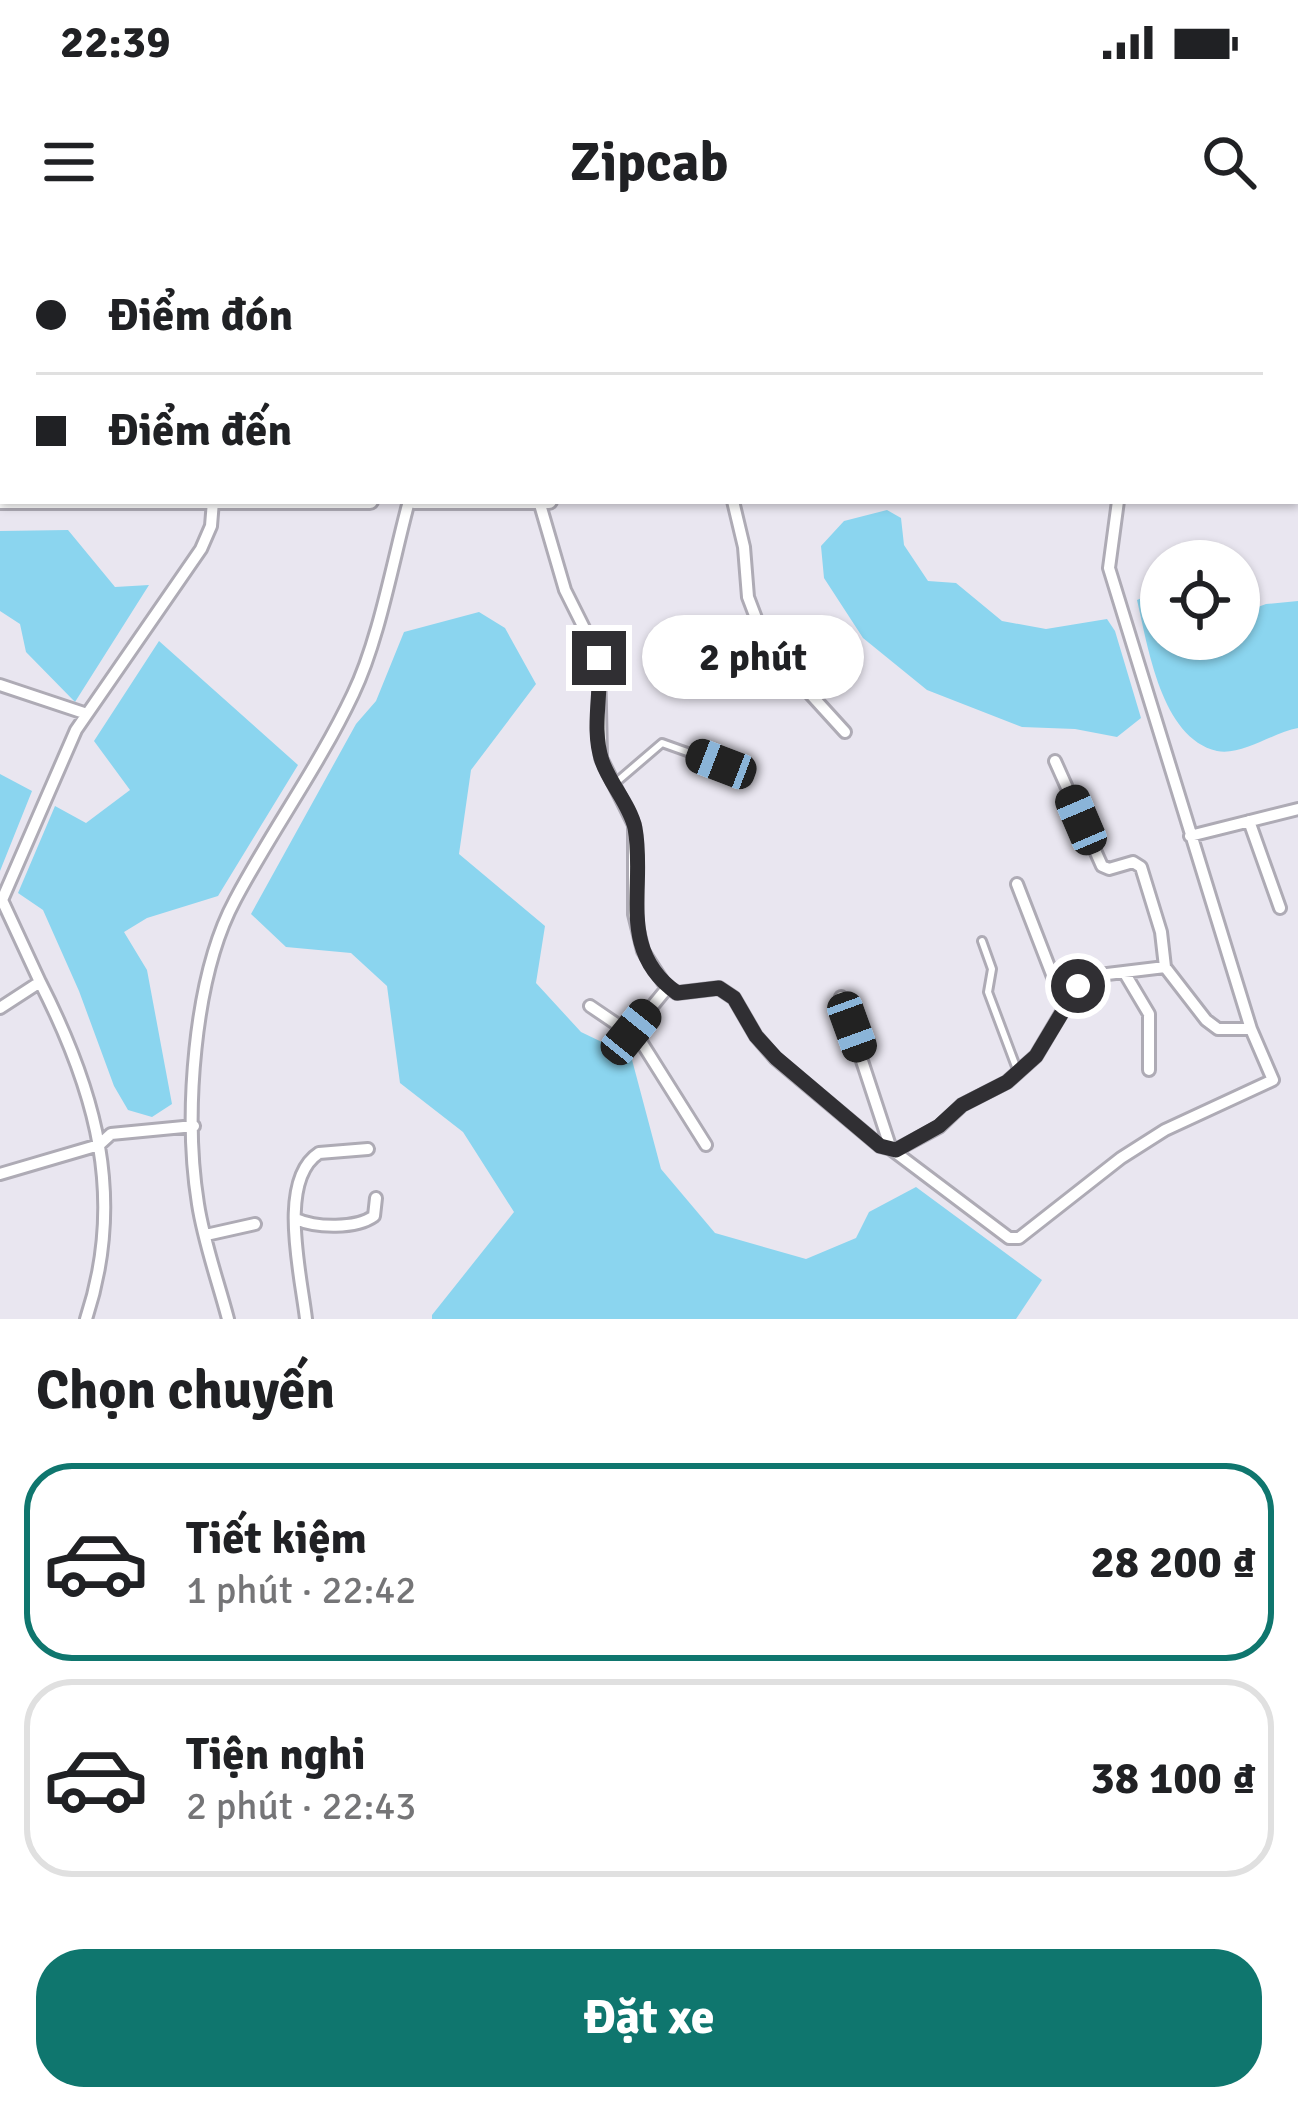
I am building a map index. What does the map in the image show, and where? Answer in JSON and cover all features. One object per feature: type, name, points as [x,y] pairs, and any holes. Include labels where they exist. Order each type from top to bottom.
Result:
[{"type":"street","points":[[86,1319],[105,1245],[99,1145],[90,1097],[68,1038],[2,900],[47,788],[87,714],[201,549],[212,526],[213,504]]},
{"type":"street","points":[[228,1319],[198,1204],[194,1126],[195,1039],[212,958],[233,902],[285,820],[355,691],[410,504]]},
{"type":"street","points":[[540,504],[565,590],[599,658],[601,758],[634,825],[634,914],[644,951],[677,993],[719,988],[734,998],[756,1036],[776,1058],[880,1146],[896,1150],[1018,1072],[1036,1056],[1078,986],[1099,974],[1166,968]]},
{"type":"street","points":[[734,504],[745,547],[748,597],[772,663],[794,676],[845,732]]},
{"type":"street","points":[[841,997],[891,1149],[1001,1234],[1019,1238],[1120,1158],[1165,1130],[1273,1080],[1251,1028],[1109,568],[1118,504]]},
{"type":"street","points":[[0,685],[87,714]]},
{"type":"street","points":[[1055,761],[1102,866],[1109,869],[1133,862],[1141,867],[1161,932],[1166,968],[1218,1029],[1251,1028]]},
{"type":"street","points":[[1190,836],[1298,808]]},
{"type":"street","points":[[1249,821],[1280,908]]},
{"type":"street","points":[[1017,884],[1065,1008]]},
{"type":"street","points":[[1124,972],[1149,1013],[1149,1070]]},
{"type":"street","points":[[0,1009],[40,982]]},
{"type":"street","points":[[631,1032],[668,986]]},
{"type":"street","points":[[590,1006],[631,1032],[706,1144]]},
{"type":"street","points":[[0,1174],[99,1145],[111,1134],[194,1126]]},
{"type":"street","points":[[306,1319],[296,1219],[298,1179],[310,1159],[331,1150],[368,1149]]},
{"type":"street","points":[[296,1219],[316,1226],[367,1222],[374,1216],[376,1198]]},
{"type":"street","points":[[206,1235],[254,1224]]},
{"type":"lane","points":[[614,785],[662,743],[721,764]]},
{"type":"lane","points":[[982,940],[992,969],[988,992],[1018,1072]]},
{"type":"water","points":[[887,510],[901,518],[904,545],[928,581],[956,583],[1002,621],[1046,629],[1107,619],[1115,631],[1141,718],[1117,737],[1022,727],[927,690],[863,638],[824,578],[821,546],[844,521]]},
{"type":"water","points":[[68,530],[115,587],[149,585],[75,702],[26,652],[20,624],[0,611],[0,531]]},
{"type":"water","points":[[1298,601],[1298,728],[1227,752],[1198,743],[1170,710],[1151,660],[1260,660],[1260,606]]},
{"type":"water","points":[[479,612],[505,628],[536,684],[471,770],[459,854],[545,926],[536,983],[581,1032],[631,1056],[661,1169],[715,1233],[806,1259],[856,1238],[869,1212],[916,1187],[1042,1280],[1016,1319],[432,1319],[514,1212],[463,1132],[400,1083],[387,986],[351,953],[286,947],[251,914],[356,724],[376,701],[404,632]]},
{"type":"water","points":[[159,641],[298,765],[218,896],[147,918],[124,932],[147,970],[172,1104],[152,1117],[128,1110],[43,910],[18,893],[55,806],[86,823],[130,790],[94,741]]},
{"type":"water","points":[[0,774],[32,791],[0,871]]},
{"type":"route","points":[[599,658],[601,758],[634,825],[634,914],[644,951],[665,985],[677,993],[719,988],[734,998],[756,1036],[776,1058],[880,1146],[896,1150],[939,1126],[962,1105],[1007,1082],[1036,1056],[1078,986]]}]
